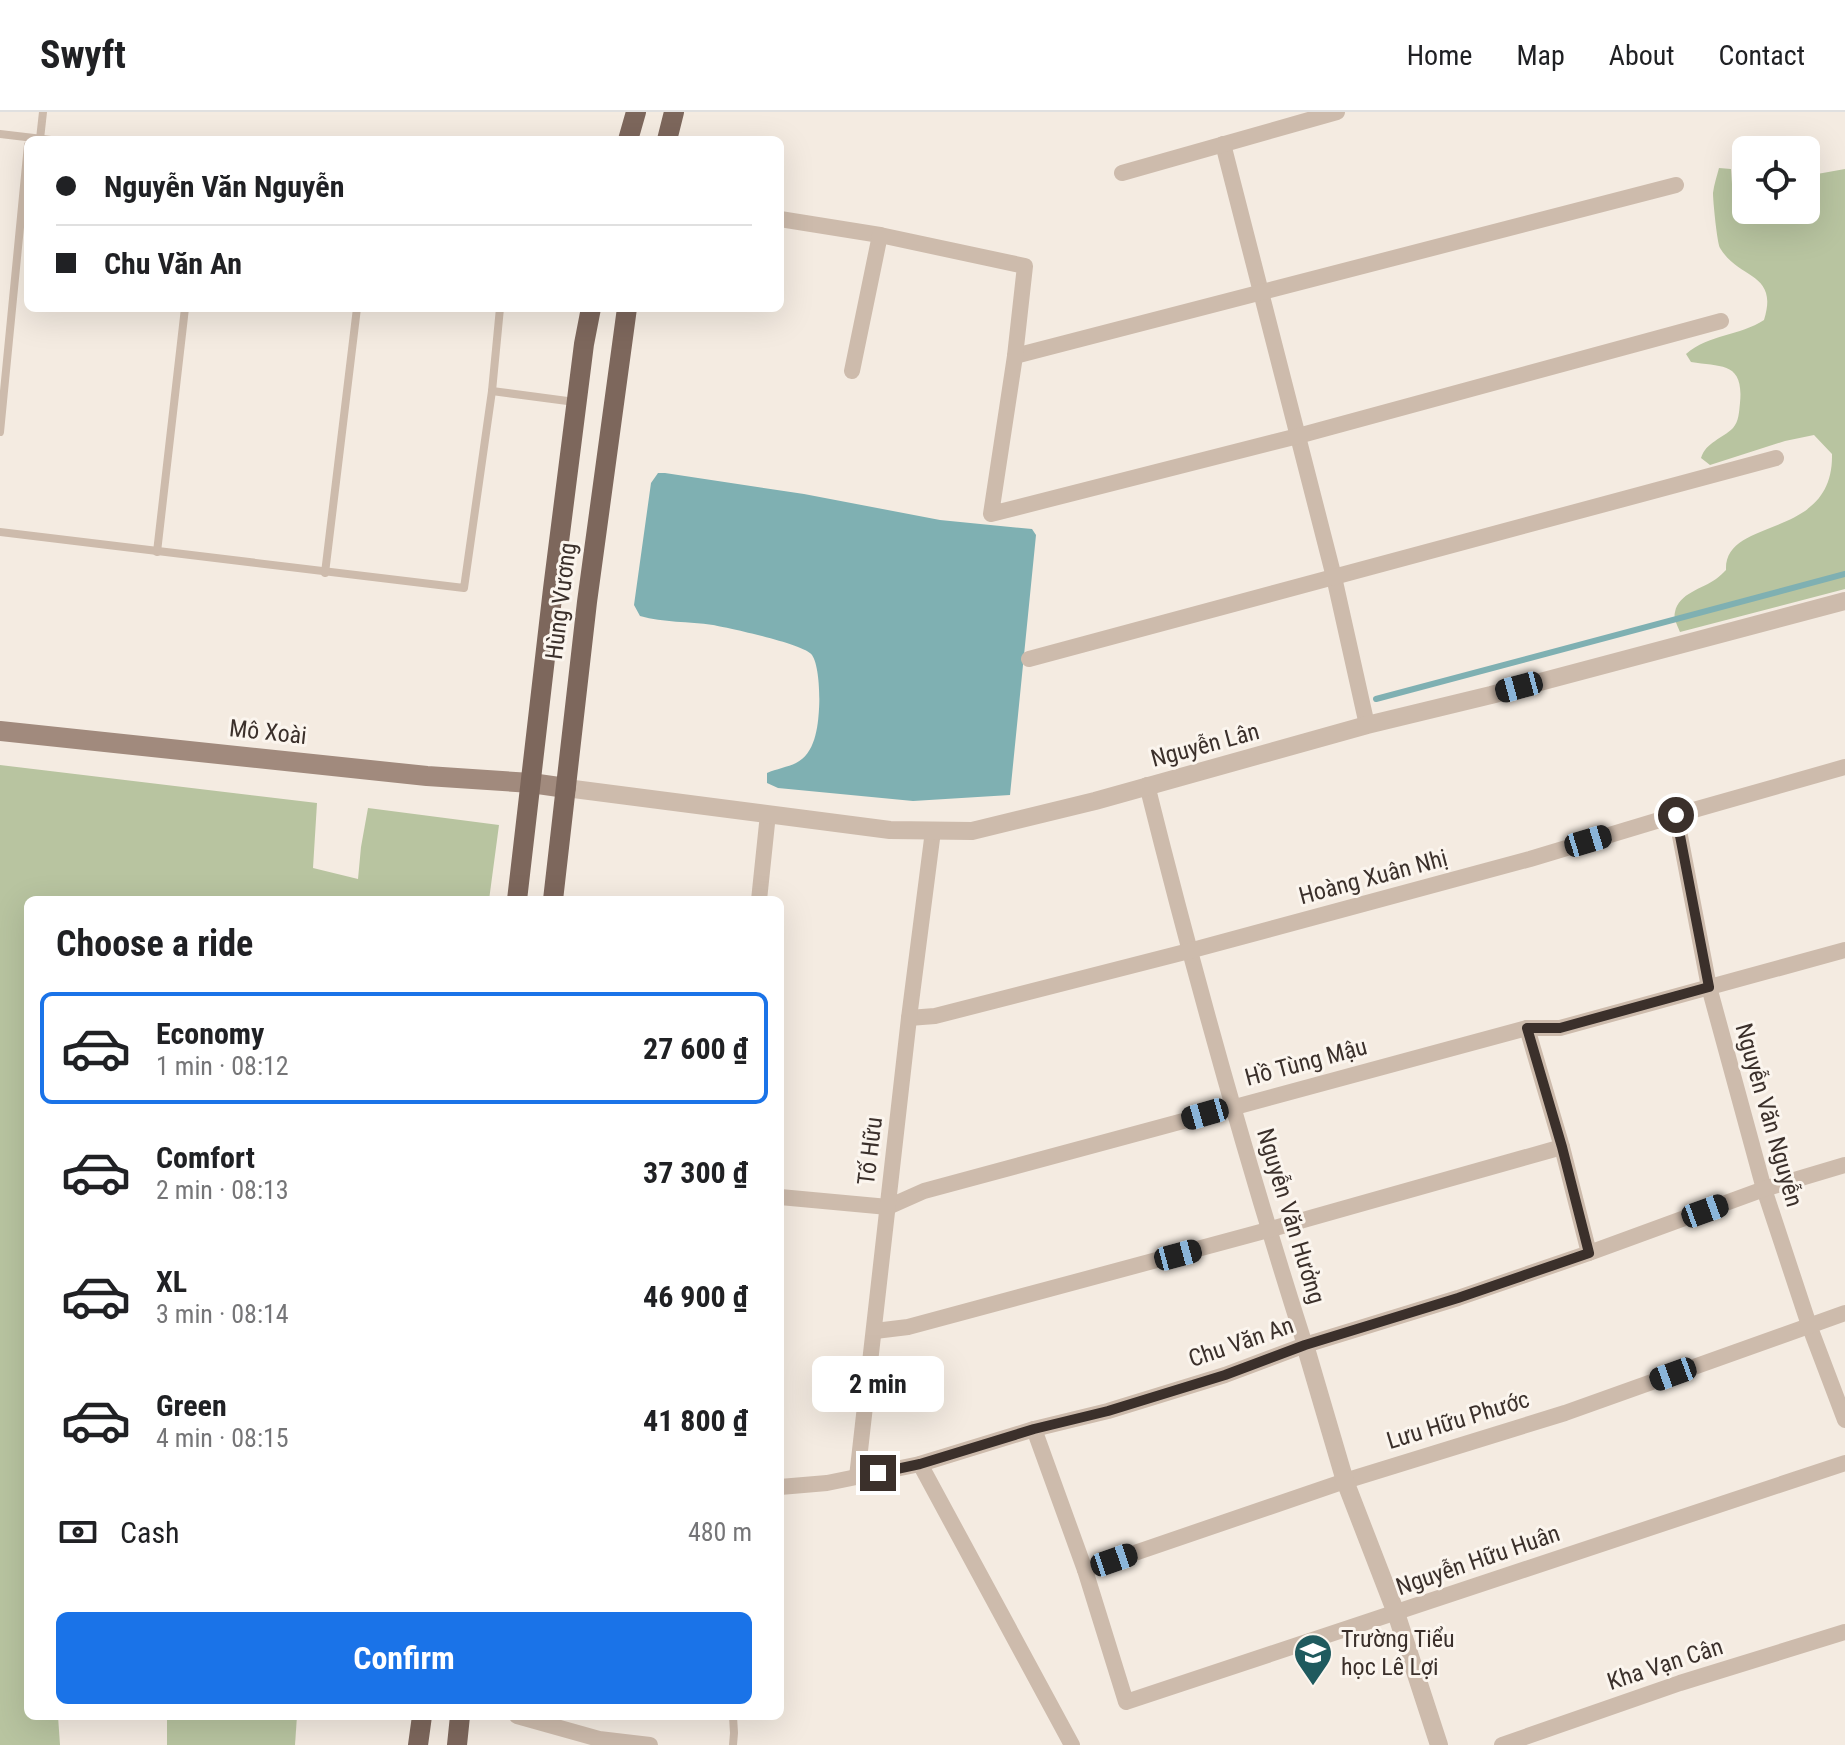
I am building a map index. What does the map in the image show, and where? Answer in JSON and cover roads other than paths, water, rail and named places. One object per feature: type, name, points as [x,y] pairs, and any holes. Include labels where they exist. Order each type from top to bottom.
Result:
[{"type":"main road","points":[[629,136],[636,112]]},
{"type":"main road","points":[[668,136],[674,112]]},
{"type":"main road","name":"Hùng Vương","points":[[517,896],[553,589],[590,312]]},
{"type":"main road","name":"Hùng Vương","points":[[553,896],[592,557],[626,312]]},
{"type":"main road","name":"Mô Xoài","points":[[0,731],[566,788]]},
{"type":"main road","points":[[418,1745],[421,1720]]},
{"type":"main road","points":[[457,1745],[460,1720]]},
{"type":"street","points":[[1122,173],[1337,112]]},
{"type":"street","points":[[1223,144],[1334,577],[1367,725]]},
{"type":"street","points":[[1015,356],[1676,185]]},
{"type":"street","points":[[784,220],[880,235],[1025,266],[991,514],[1298,436],[1721,321]]},
{"type":"street","points":[[852,371],[880,235]]},
{"type":"street","points":[[1029,659],[1776,458]]},
{"type":"street","name":"Nguyễn Lân","points":[[566,788],[890,830],[972,831],[1845,601]]},
{"type":"street","name":"Hoàng Xuân Nhị","points":[[909,1018],[935,1016],[1189,951],[1530,859],[1845,767]]},
{"type":"street","name":"Nguyễn Văn Hưởng","points":[[1147,785],[1189,951],[1268,1230],[1345,1481],[1396,1613],[1439,1745]]},
{"type":"street","points":[[759,896],[768,814]]},
{"type":"street","name":"Nguyễn Văn Nguyễn","points":[[1676,815],[1709,987],[1764,1189],[1809,1325],[1845,1420]]},
{"type":"street","name":"Tố Hữu","points":[[857,1477],[933,831]]},
{"type":"street","name":"Hồ Tùng Mậu","points":[[784,1197],[888,1207],[924,1191],[1233,1106],[1527,1028],[1560,1028],[1845,950]]},
{"type":"street","points":[[1527,1028],[1589,1253]]},
{"type":"street","points":[[875,1331],[908,1327],[1562,1147]]},
{"type":"street","name":"Chu Văn An","points":[[784,1487],[827,1483],[920,1464],[1034,1429],[1108,1411],[1458,1298],[1764,1189],[1845,1165]]},
{"type":"street","name":"Lưu Hữu Phước","points":[[1085,1570],[1345,1481],[1565,1413],[1845,1313]]},
{"type":"street","points":[[1034,1429],[1085,1570]]},
{"type":"street","name":"Nguyễn Hữu Huân","points":[[1085,1570],[1126,1702],[1845,1463]]},
{"type":"street","points":[[920,1464],[1072,1745]]},
{"type":"street","name":"Kha Vạn Cân","points":[[1502,1745],[1680,1683],[1845,1632]]},
{"type":"street","points":[[531,1720],[599,1739],[650,1745]]},
{"type":"lane","points":[[40,136],[43,112]]},
{"type":"lane","points":[[0,134],[24,140]]},
{"type":"lane","points":[[0,432],[24,183]]},
{"type":"lane","points":[[157,552],[185,312]]},
{"type":"lane","points":[[325,573],[357,312]]},
{"type":"lane","points":[[0,532],[464,588],[492,391],[500,312]]},
{"type":"lane","points":[[492,391],[577,402]]},
{"type":"lane","points":[[733,1720],[733,1745]]},
{"type":"water","points":[[658,473],[804,494],[940,520],[1032,529],[1036,535],[1010,795],[913,801],[778,788],[767,783],[767,773],[802,759],[811,747],[818,724],[819,696],[814,660],[812,655],[795,646],[749,633],[640,616],[634,605],[651,483]]},
{"type":"waterway","points":[[1376,699],[1845,574]]},
{"type":"place","name":"Trường Tiểu học Lê Lợi","points":[[1313,1687]]}]
